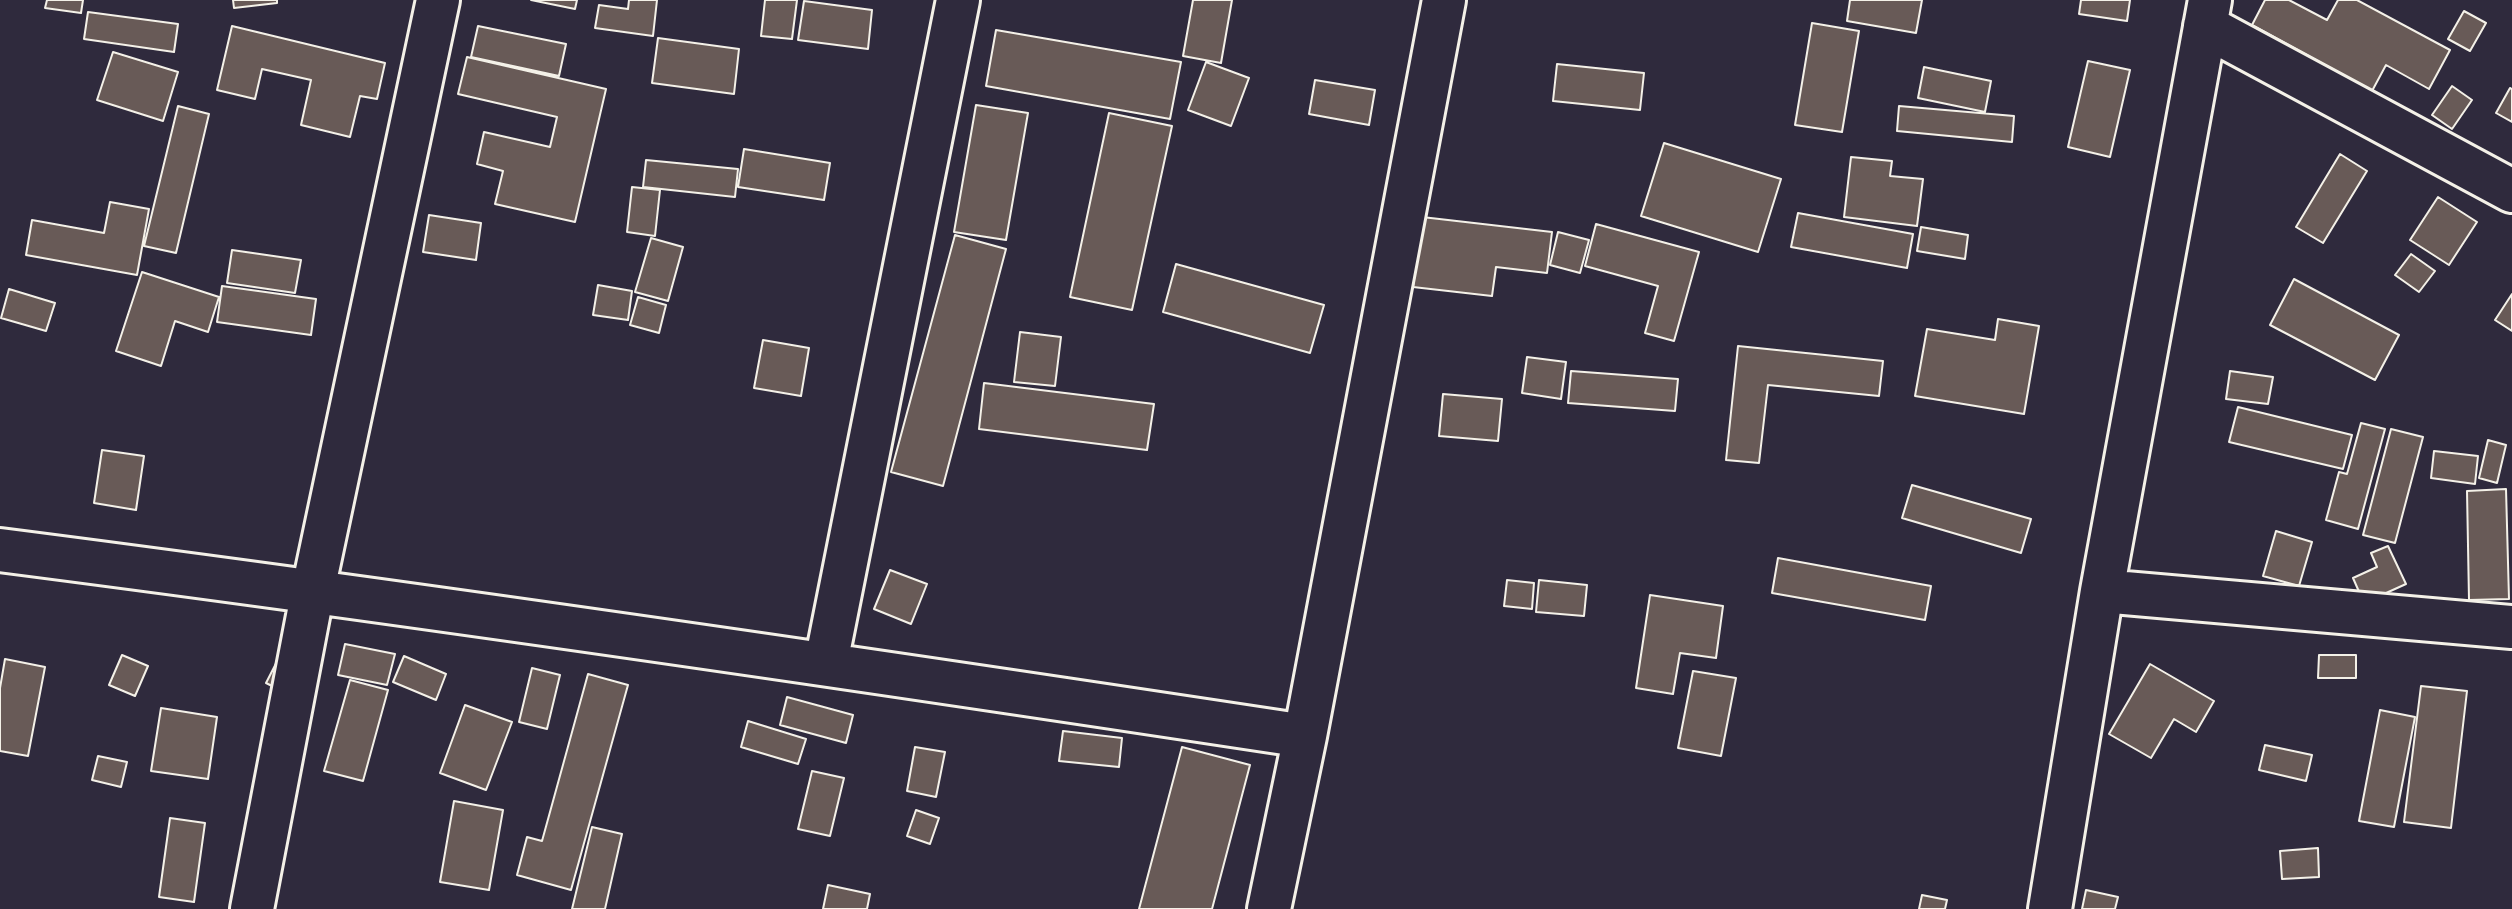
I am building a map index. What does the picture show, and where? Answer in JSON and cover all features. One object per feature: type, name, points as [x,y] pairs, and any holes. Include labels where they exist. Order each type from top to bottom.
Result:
[{"type":"street","points":[[252,909],[313,590],[438,0]]},
{"type":"street","points":[[826,663],[958,0]]},
{"type":"street","points":[[1269,909],[1305,736],[1444,0]]},
{"type":"street","points":[[2050,909],[2102,591],[2208,13],[2512,191]]},
{"type":"street","points":[[0,550],[313,590],[826,663],[1305,736]]},
{"type":"street","points":[[2102,591],[2512,627]]},
{"type":"building","points":[[47,0],[83,0],[81,13],[45,8]]},
{"type":"building","points":[[233,0],[277,0],[277,3],[234,8]]},
{"type":"building","points":[[531,0],[577,0],[575,9]]},
{"type":"building","points":[[629,0],[657,0],[653,36],[595,28],[599,5],[628,9]]},
{"type":"building","points":[[765,0],[797,0],[792,39],[761,36]]},
{"type":"building","points":[[1193,0],[1232,0],[1221,63],[1183,56]]},
{"type":"building","points":[[1850,0],[1922,0],[1916,33],[1847,21]]},
{"type":"building","points":[[2081,0],[2130,0],[2127,21],[2079,14]]},
{"type":"building","points":[[2265,0],[2289,0],[2327,20],[2338,0],[2357,0],[2450,50],[2429,89],[2386,65],[2372,91],[2252,25]]},
{"type":"building","points":[[804,1],[872,10],[868,49],[798,40]]},
{"type":"building","points":[[2464,11],[2486,23],[2470,51],[2448,39]]},
{"type":"building","points":[[88,12],[178,24],[174,52],[84,39]]},
{"type":"building","points":[[1812,23],[1859,31],[1842,132],[1795,125]]},
{"type":"building","points":[[232,26],[385,63],[377,99],[360,96],[350,137],[301,125],[311,80],[262,69],[255,99],[217,90]]},
{"type":"building","points":[[478,26],[566,44],[559,76],[471,57]]},
{"type":"building","points":[[996,30],[1181,62],[1170,119],[986,86]]},
{"type":"building","points":[[658,38],[739,49],[734,94],[652,83]]},
{"type":"building","points":[[113,52],[178,72],[163,121],[97,100]]},
{"type":"building","points":[[467,57],[606,89],[575,222],[495,204],[503,171],[477,164],[484,132],[550,147],[557,117],[458,94]]},
{"type":"building","points":[[2088,61],[2130,70],[2110,157],[2068,147]]},
{"type":"building","points":[[1206,62],[1249,78],[1231,126],[1188,110]]},
{"type":"building","points":[[1557,64],[1644,73],[1640,110],[1553,101]]},
{"type":"building","points":[[1924,67],[1991,81],[1985,112],[1918,98]]},
{"type":"building","points":[[1315,80],[1375,90],[1369,125],[1309,114]]},
{"type":"building","points":[[2452,86],[2472,100],[2452,129],[2432,115]]},
{"type":"building","points":[[2512,89],[2512,122],[2496,113]]},
{"type":"building","points":[[976,105],[1028,113],[1006,240],[954,232]]},
{"type":"building","points":[[178,106],[209,114],[176,253],[144,246]]},
{"type":"building","points":[[1899,106],[2014,116],[2012,142],[1897,131]]},
{"type":"building","points":[[1109,113],[1172,126],[1132,310],[1070,297]]},
{"type":"building","points":[[1664,143],[1781,179],[1758,252],[1641,216]]},
{"type":"building","points":[[744,149],[830,163],[824,200],[738,187]]},
{"type":"building","points":[[2340,154],[2367,171],[2323,243],[2296,227]]},
{"type":"building","points":[[1851,157],[1892,161],[1890,176],[1923,179],[1917,226],[1844,217]]},
{"type":"building","points":[[646,160],[738,169],[735,197],[643,187]]},
{"type":"building","points":[[632,187],[660,190],[655,236],[627,232]]},
{"type":"building","points":[[2438,197],[2477,222],[2449,265],[2410,240]]},
{"type":"building","points":[[110,202],[149,209],[137,275],[26,255],[32,220],[104,233]]},
{"type":"building","points":[[1798,213],[1913,234],[1907,268],[1791,247]]},
{"type":"building","points":[[429,215],[481,223],[476,260],[423,252]]},
{"type":"building","points":[[1422,217],[1552,232],[1547,273],[1496,267],[1492,296],[1413,287]]},
{"type":"building","points":[[1596,224],[1699,252],[1674,341],[1645,333],[1658,286],[1585,266]]},
{"type":"building","points":[[1921,227],[1968,235],[1965,259],[1917,251]]},
{"type":"building","points":[[1558,232],[1589,240],[1580,273],[1550,265]]},
{"type":"building","points":[[955,235],[1006,249],[943,486],[891,472]]},
{"type":"building","points":[[651,238],[683,247],[668,301],[635,292]]},
{"type":"building","points":[[232,250],[301,260],[295,293],[227,283]]},
{"type":"building","points":[[2411,254],[2435,271],[2419,292],[2395,275]]},
{"type":"building","points":[[1176,264],[1324,305],[1310,353],[1163,312]]},
{"type":"building","points":[[142,272],[219,297],[208,332],[175,321],[161,366],[116,351]]},
{"type":"building","points":[[2294,279],[2399,335],[2375,380],[2270,325]]},
{"type":"building","points":[[598,285],[632,291],[628,320],[593,315]]},
{"type":"building","points":[[222,286],[316,299],[311,335],[217,322]]},
{"type":"building","points":[[9,289],[55,303],[46,331],[1,318]]},
{"type":"building","points":[[2512,294],[2512,331],[2495,320]]},
{"type":"building","points":[[638,297],[666,305],[659,333],[630,325]]},
{"type":"building","points":[[1998,319],[2039,326],[2024,414],[1915,396],[1927,329],[1995,340]]},
{"type":"building","points":[[1020,332],[1061,337],[1055,386],[1014,382]]},
{"type":"building","points":[[763,340],[809,348],[801,396],[754,388]]},
{"type":"building","points":[[1738,346],[1883,361],[1879,396],[1768,385],[1759,463],[1726,460]]},
{"type":"building","points":[[1527,357],[1566,362],[1561,399],[1522,393]]},
{"type":"building","points":[[1571,371],[1678,379],[1675,411],[1568,403]]},
{"type":"building","points":[[2230,371],[2273,377],[2268,404],[2226,399]]},
{"type":"building","points":[[984,383],[1154,404],[1147,450],[979,429]]},
{"type":"building","points":[[1443,394],[1502,399],[1498,441],[1439,436]]},
{"type":"building","points":[[2238,407],[2352,435],[2343,469],[2229,442]]},
{"type":"building","points":[[2361,423],[2385,429],[2358,529],[2326,520],[2339,472],[2347,474]]},
{"type":"building","points":[[2391,429],[2423,437],[2395,543],[2363,535]]},
{"type":"building","points":[[2488,440],[2506,445],[2497,483],[2479,478]]},
{"type":"building","points":[[102,450],[144,456],[136,510],[94,503]]},
{"type":"building","points":[[2434,451],[2478,456],[2475,484],[2431,478]]},
{"type":"building","points":[[1912,485],[2031,519],[2021,553],[1902,518]]},
{"type":"building","points":[[2506,489],[2509,599],[2469,600],[2467,491]]},
{"type":"building","points":[[2276,531],[2312,542],[2299,586],[2263,576]]},
{"type":"building","points":[[2388,546],[2406,584],[2364,603],[2353,578],[2377,567],[2371,553]]},
{"type":"building","points":[[1778,558],[1931,586],[1925,620],[1772,593]]},
{"type":"building","points":[[890,570],[927,584],[911,624],[874,609]]},
{"type":"building","points":[[1507,580],[1534,583],[1532,609],[1504,606]]},
{"type":"building","points":[[1539,580],[1587,585],[1584,616],[1536,612]]},
{"type":"building","points":[[1650,595],[1723,606],[1716,658],[1680,653],[1673,694],[1636,688]]},
{"type":"building","points":[[286,644],[280,690],[266,683]]},
{"type":"building","points":[[345,644],[395,654],[387,685],[338,675]]},
{"type":"building","points":[[122,655],[148,666],[135,696],[109,685]]},
{"type":"building","points":[[2319,655],[2356,655],[2356,678],[2318,678]]},
{"type":"building","points":[[404,656],[446,674],[436,700],[393,682]]},
{"type":"building","points":[[5,659],[45,667],[28,756],[0,751],[0,688]]},
{"type":"building","points":[[2150,664],[2214,701],[2196,732],[2174,719],[2151,758],[2109,734]]},
{"type":"building","points":[[532,668],[560,675],[547,729],[519,722]]},
{"type":"building","points":[[1693,671],[1736,678],[1721,756],[1678,748]]},
{"type":"building","points":[[588,674],[628,685],[571,890],[517,875],[527,837],[542,841]]},
{"type":"building","points":[[350,680],[388,690],[363,781],[324,771]]},
{"type":"building","points":[[2421,686],[2467,691],[2451,828],[2404,822]]},
{"type":"building","points":[[787,697],[853,715],[846,743],[780,725]]},
{"type":"building","points":[[465,705],[512,722],[486,790],[440,773]]},
{"type":"building","points":[[161,708],[217,717],[208,779],[151,771]]},
{"type":"building","points":[[2380,710],[2415,717],[2394,827],[2359,821]]},
{"type":"building","points":[[748,721],[806,739],[798,764],[741,747]]},
{"type":"building","points":[[1063,731],[1122,738],[1119,767],[1059,761]]},
{"type":"building","points":[[2265,745],[2312,755],[2306,781],[2259,770]]},
{"type":"building","points":[[915,747],[945,752],[936,797],[907,791]]},
{"type":"building","points":[[1182,747],[1250,765],[1212,909],[1139,909]]},
{"type":"building","points":[[98,756],[127,762],[121,787],[92,780]]},
{"type":"building","points":[[812,771],[844,778],[830,836],[798,829]]},
{"type":"building","points":[[454,801],[503,810],[489,890],[440,882]]},
{"type":"building","points":[[916,810],[939,818],[930,844],[907,836]]},
{"type":"building","points":[[170,818],[205,823],[194,902],[159,897]]},
{"type":"building","points":[[592,827],[622,834],[605,909],[572,909]]},
{"type":"building","points":[[2318,848],[2319,877],[2282,879],[2280,851]]},
{"type":"building","points":[[828,885],[870,894],[867,909],[823,909]]},
{"type":"building","points":[[2086,890],[2118,897],[2115,909],[2082,909]]},
{"type":"building","points":[[1922,895],[1947,900],[1945,909],[1919,909]]}]
